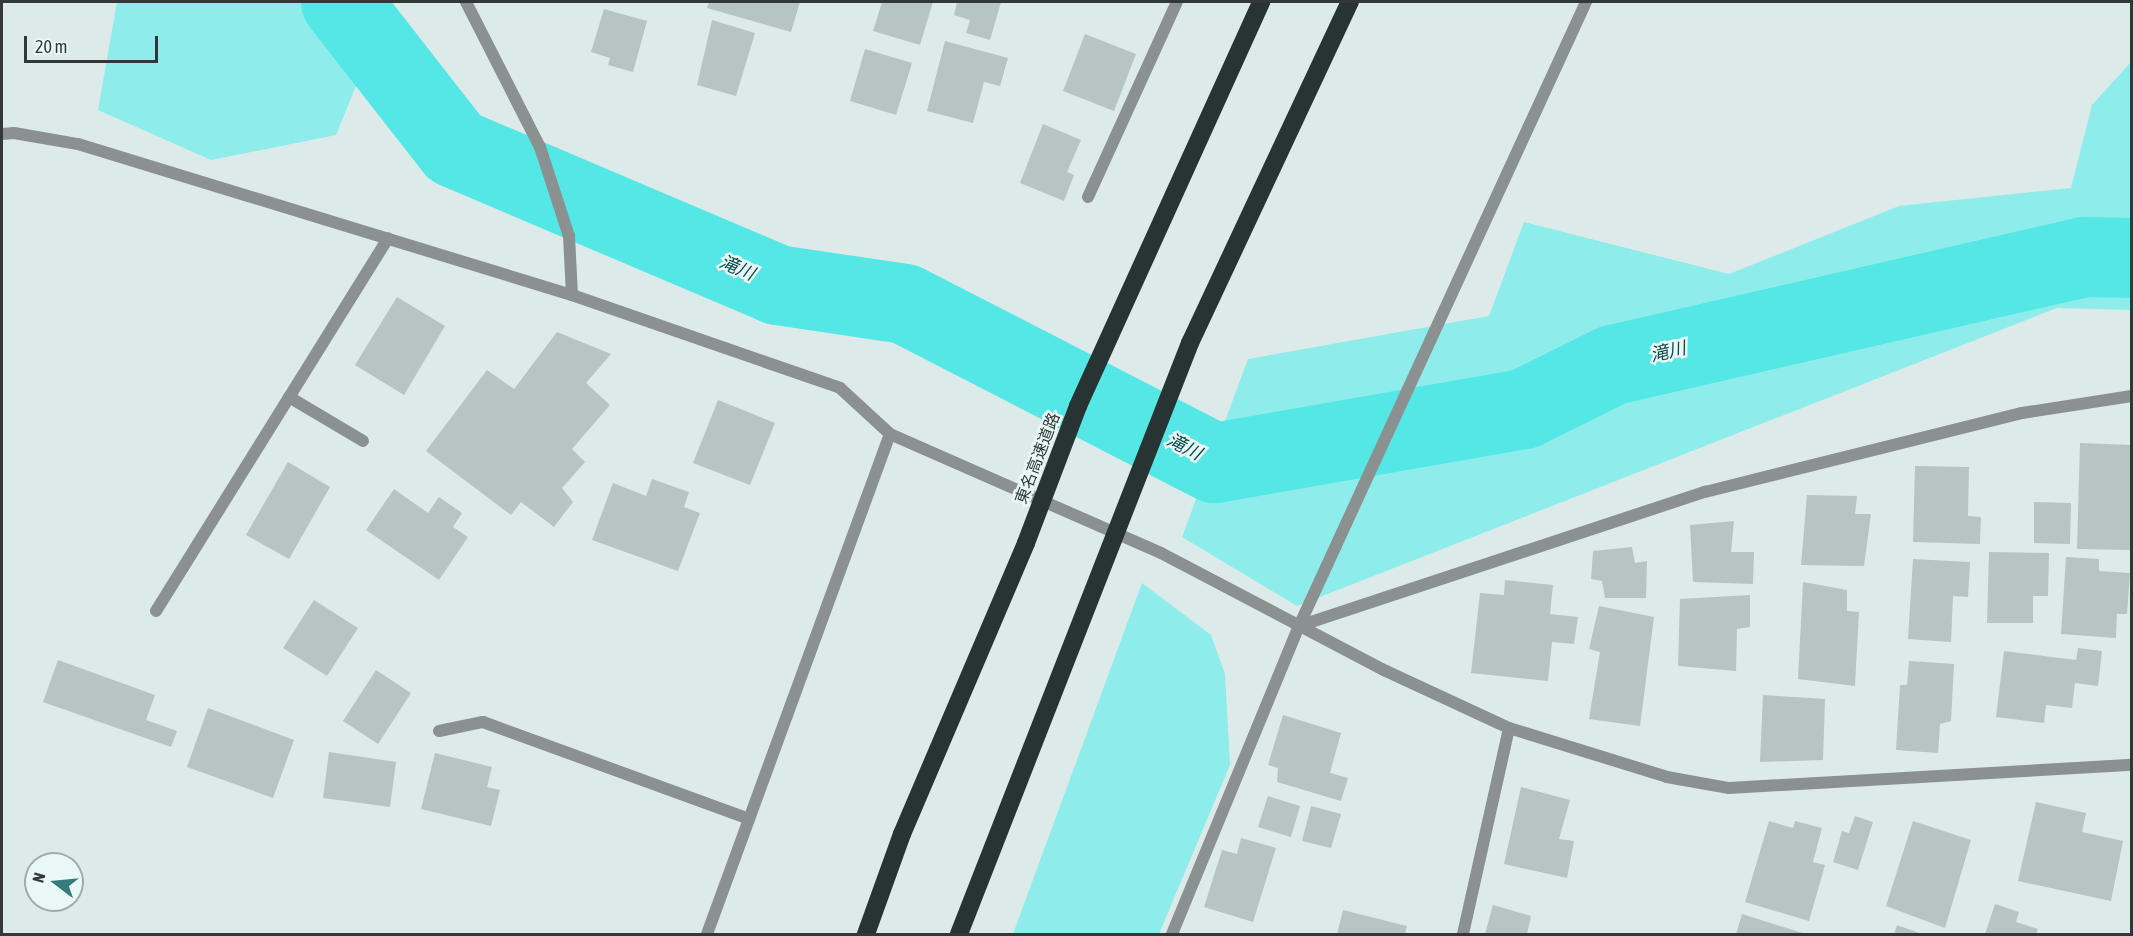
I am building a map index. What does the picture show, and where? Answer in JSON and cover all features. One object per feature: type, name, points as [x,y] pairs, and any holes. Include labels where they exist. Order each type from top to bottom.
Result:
[{"type":"highway","name":"東名高速道路","points":[[866,934],[902,834],[1026,543],[1077,406],[1261,2]]},
{"type":"highway","points":[[959,934],[1190,343],[1350,2]]},
{"type":"street","points":[[466,2],[540,147],[569,236],[572,295]]},
{"type":"street","points":[[1088,197],[1177,2]]},
{"type":"street","points":[[1172,934],[1299,626],[1586,2]]},
{"type":"street","points":[[2,134],[14,133],[78,144],[572,295],[840,388],[890,434],[1161,553],[1299,626],[1509,728],[1667,777],[1729,788],[2132,765]]},
{"type":"street","points":[[156,611],[388,238]]},
{"type":"street","points":[[1299,626],[1705,492],[2022,412],[2132,396]]},
{"type":"street","points":[[289,397],[363,441]]},
{"type":"street","points":[[707,934],[890,434]]},
{"type":"street","points":[[439,730],[483,722],[749,819]]},
{"type":"street","points":[[1463,934],[1509,728]]},
{"type":"shaded area","points":[[117,2],[341,2],[361,74],[336,135],[211,160],[98,110]]},
{"type":"shaded area","points":[[2131,62],[2131,310],[2057,308],[1297,606],[1182,537],[1248,359],[1489,316],[1524,222],[1729,274],[1899,206],[2071,188],[2092,105]]},
{"type":"shaded area","points":[[1142,583],[1211,635],[1225,674],[1230,765],[1159,934],[1013,934]]},
{"type":"building","points":[[709,2],[800,2],[791,32],[707,8]]},
{"type":"building","points":[[882,2],[933,2],[920,45],[873,31]]},
{"type":"building","points":[[957,2],[1001,2],[990,40],[966,33],[970,20],[954,15]]},
{"type":"building","points":[[604,9],[647,21],[633,72],[608,65],[610,58],[591,52]]},
{"type":"building","points":[[712,20],[755,33],[736,96],[697,85]]},
{"type":"building","points":[[1085,34],[1136,54],[1114,111],[1063,91]]},
{"type":"building","points":[[945,41],[1008,58],[1000,86],[984,82],[973,123],[927,111]]},
{"type":"building","points":[[865,49],[912,63],[896,115],[850,101]]},
{"type":"building","points":[[1043,124],[1081,140],[1067,172],[1074,175],[1064,201],[1020,183]]},
{"type":"building","points":[[397,297],[445,326],[404,395],[355,365]]},
{"type":"building","points":[[557,332],[611,354],[586,383],[610,405],[572,449],[585,462],[562,488],[573,502],[554,527],[521,502],[511,515],[426,451],[487,370],[514,389]]},
{"type":"building","points":[[718,400],[775,423],[750,485],[693,463]]},
{"type":"building","points":[[2080,443],[2131,445],[2132,550],[2077,549]]},
{"type":"building","points":[[288,462],[330,487],[289,559],[246,535]]},
{"type":"building","points":[[1915,466],[1969,467],[1968,516],[1981,517],[1980,544],[1913,542]]},
{"type":"building","points":[[652,479],[689,492],[684,507],[700,513],[678,571],[592,540],[613,483],[646,496]]},
{"type":"building","points":[[394,489],[428,513],[439,497],[462,513],[453,527],[468,537],[439,580],[366,530]]},
{"type":"building","points":[[1807,495],[1857,496],[1855,514],[1871,514],[1864,566],[1801,565]]},
{"type":"building","points":[[2034,502],[2071,503],[2070,544],[2034,543]]},
{"type":"building","points":[[1734,521],[1731,552],[1754,552],[1753,584],[1693,582],[1690,525]]},
{"type":"building","points":[[1632,547],[1635,563],[1647,561],[1646,598],[1605,598],[1602,581],[1591,579],[1593,551]]},
{"type":"building","points":[[1989,552],[2049,553],[2048,596],[2033,596],[2033,623],[1987,623]]},
{"type":"building","points":[[2066,557],[2099,559],[2099,571],[2130,573],[2127,614],[2117,614],[2116,638],[2061,634]]},
{"type":"building","points":[[1913,559],[1970,562],[1968,597],[1953,596],[1951,642],[1908,639]]},
{"type":"building","points":[[1505,580],[1553,585],[1550,614],[1578,617],[1574,644],[1552,642],[1548,681],[1471,673],[1480,593],[1504,595]]},
{"type":"building","points":[[1803,582],[1847,590],[1847,611],[1859,612],[1855,686],[1798,679]]},
{"type":"building","points":[[1750,595],[1750,627],[1737,629],[1736,671],[1678,666],[1680,599]]},
{"type":"building","points":[[314,600],[358,628],[327,676],[283,648]]},
{"type":"building","points":[[1599,606],[1654,617],[1640,726],[1589,719],[1600,652],[1589,649]]},
{"type":"building","points":[[2078,648],[2102,651],[2098,686],[2075,683],[2072,708],[2046,705],[2044,723],[1996,717],[2004,651],[2076,660]]},
{"type":"building","points":[[58,660],[155,695],[146,720],[177,731],[171,747],[43,702]]},
{"type":"building","points":[[1909,661],[1954,664],[1951,721],[1940,724],[1938,753],[1896,750],[1900,685],[1907,685]]},
{"type":"building","points":[[376,670],[411,693],[378,744],[343,721]]},
{"type":"building","points":[[1763,695],[1825,699],[1823,760],[1760,762]]},
{"type":"building","points":[[208,708],[294,740],[273,798],[187,767]]},
{"type":"building","points":[[1283,715],[1341,733],[1330,773],[1348,778],[1341,801],[1277,782],[1278,768],[1268,765]]},
{"type":"building","points":[[329,752],[396,762],[390,807],[323,798]]},
{"type":"building","points":[[435,753],[492,767],[487,787],[500,790],[491,826],[421,809]]},
{"type":"building","points":[[1521,787],[1570,800],[1559,839],[1574,841],[1567,878],[1504,864]]},
{"type":"building","points":[[1268,796],[1300,806],[1291,837],[1258,827]]},
{"type":"building","points":[[2036,802],[2086,813],[2082,832],[2123,841],[2111,901],[2018,881]]},
{"type":"building","points":[[1311,806],[1341,814],[1331,848],[1302,841]]},
{"type":"building","points":[[1855,816],[1873,822],[1858,870],[1833,862],[1842,831],[1849,833]]},
{"type":"building","points":[[1769,821],[1793,828],[1795,821],[1822,828],[1813,862],[1825,865],[1809,921],[1745,902]]},
{"type":"building","points":[[1913,821],[1971,840],[1945,928],[1886,906]]},
{"type":"building","points":[[1241,838],[1276,848],[1253,922],[1204,907],[1222,850],[1237,854]]},
{"type":"building","points":[[1995,904],[2019,912],[2016,922],[2038,929],[2036,934],[1985,934]]},
{"type":"building","points":[[1493,905],[1531,916],[1527,934],[1485,934]]},
{"type":"building","points":[[1343,910],[1407,926],[1405,934],[1337,934]]},
{"type":"building","points":[[1742,914],[1806,934],[1736,934]]},
{"type":"building","points":[[1897,925],[1922,934],[1894,934]]},
{"type":"waterway","name":"滝川","points":[[341,2],[455,148],[777,285],[905,304],[1215,463],[1524,409],[1613,365],[2083,257],[2132,258]]}]
